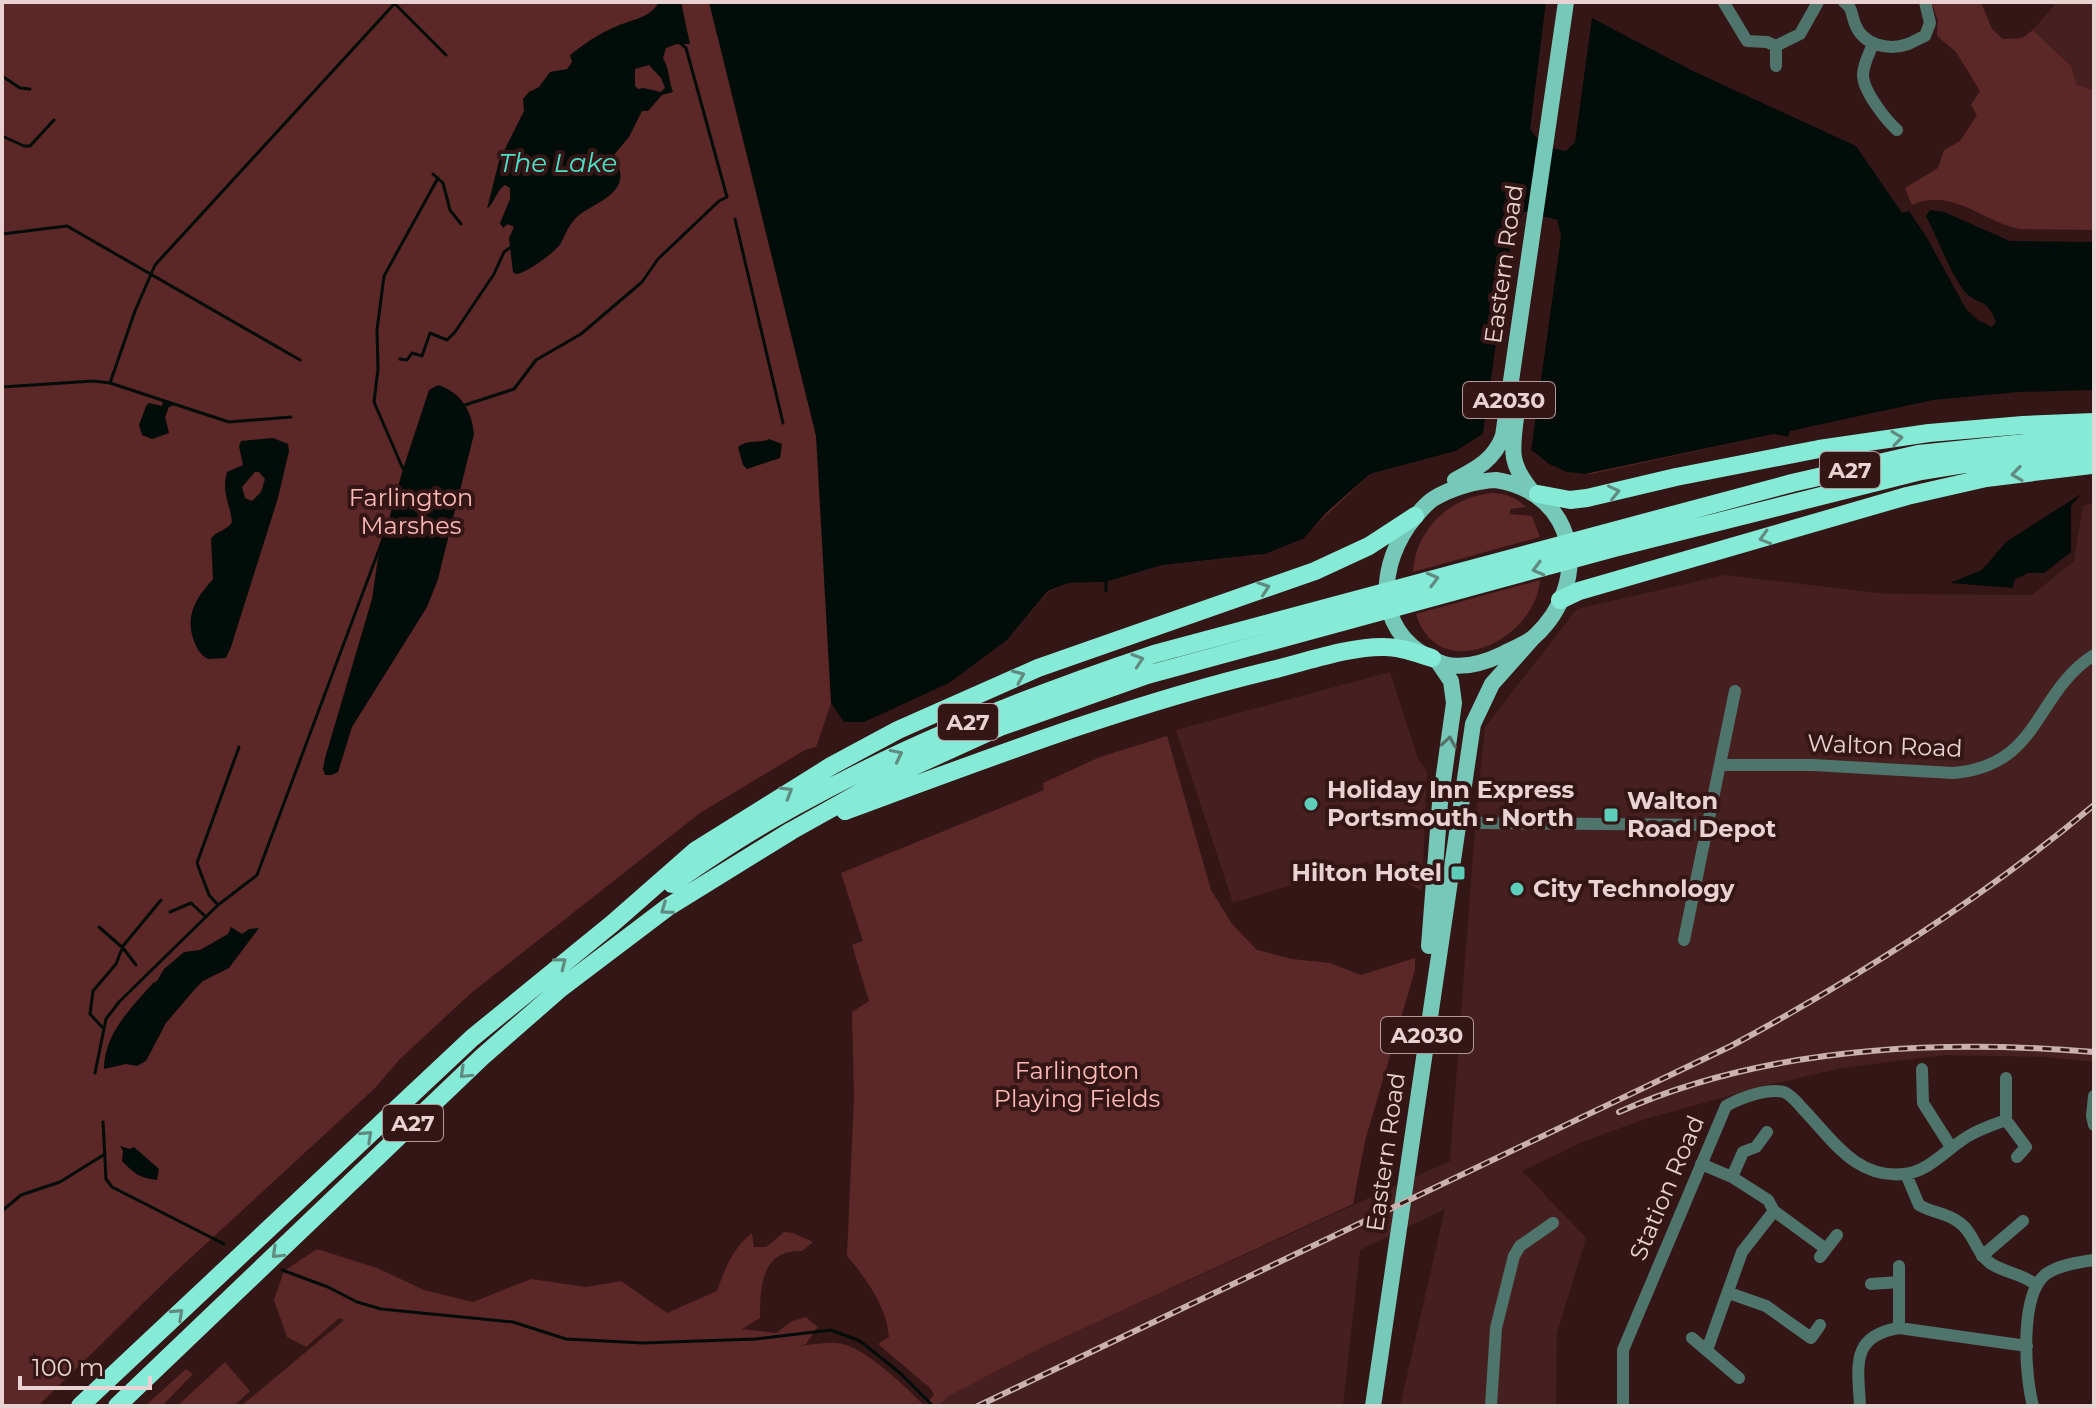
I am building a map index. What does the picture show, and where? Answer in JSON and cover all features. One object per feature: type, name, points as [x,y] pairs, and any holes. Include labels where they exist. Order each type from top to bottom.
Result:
[{"type":"highway","points":[[1535,493],[1570,500],[1587,498],[1819,449],[1929,433],[2094,422]]},
{"type":"highway","name":"A27","points":[[117,1406],[482,1057],[561,988],[668,907],[791,831],[877,783],[1000,727],[1147,675],[1359,608],[1612,539],[1792,483],[1918,454],[2094,436]]},
{"type":"highway","name":"A27","points":[[1612,539],[1921,471],[1983,461],[2094,453]]},
{"type":"highway","points":[[1560,600],[1579,591],[1907,496],[1986,478],[2094,464]]},
{"type":"highway","points":[[613,923],[695,851],[831,766],[898,730],[1038,668],[1315,571],[1369,546],[1415,516]]},
{"type":"highway","name":"A27","points":[[80,1406],[472,1038],[613,923],[764,824],[835,785],[954,728],[1054,688],[1154,654],[1359,608]]},
{"type":"highway","points":[[791,831],[1089,721],[1243,677],[1381,647],[1398,648],[1435,660]]},
{"type":"main road","name":"Eastern Road","points":[[1554,118],[1566,2]]},
{"type":"main road","name":"Eastern Road","points":[[1433,499],[1457,479],[1486,463],[1501,442],[1575,2]]},
{"type":"main road","name":"Eastern Road","points":[[1532,268],[1512,454],[1515,468],[1535,493]]},
{"type":"main road","points":[[1490,480],[1511,483],[1535,493],[1560,520],[1569,544],[1570,564],[1565,589],[1532,639],[1483,662],[1457,665],[1435,660],[1413,646],[1396,626],[1385,599],[1393,552],[1415,516],[1433,499],[1471,483],[1490,480]]},
{"type":"main road","name":"Eastern Road","points":[[1398,1197],[1473,724],[1492,684],[1532,639]]},
{"type":"main road","name":"Eastern Road","points":[[1373,1406],[1431,933],[1439,819],[1454,693],[1448,675],[1435,660]]},
{"type":"main road","name":"Eastern Road","points":[[1363,1406],[1391,1247]]},
{"type":"street","points":[[1776,46],[1800,34],[1818,2]]},
{"type":"street","points":[[1844,2],[1852,10],[1859,32],[1873,44],[1908,44],[1925,36],[1930,23],[1925,2]]},
{"type":"street","points":[[1724,3],[1747,41],[1767,42],[1776,46]]},
{"type":"street","points":[[1925,36],[1934,47]]},
{"type":"street","points":[[1873,44],[1864,68],[1864,81],[1883,116],[1897,130]]},
{"type":"street","points":[[1776,46],[1776,66]]},
{"type":"street","name":"Walton Road","points":[[1720,765],[1813,765],[1953,773],[1974,771],[2012,752],[2027,737],[2065,684],[2094,655]]},
{"type":"street","points":[[1684,940],[1735,691]]},
{"type":"street","points":[[1439,819],[1706,825]]},
{"type":"street","points":[[1922,1069],[1923,1103],[1951,1147]]},
{"type":"street","points":[[2002,1083],[2006,1120],[2026,1147],[2017,1157]]},
{"type":"street","name":"Station Road","points":[[1623,1406],[1623,1350],[1726,1106],[1773,1091],[1786,1093],[1824,1130],[1843,1155],[1858,1166],[1906,1174]]},
{"type":"street","points":[[2094,1096],[2094,1125]]},
{"type":"street","points":[[1907,1104],[1923,1103]]},
{"type":"street","points":[[2006,1120],[1972,1134],[1928,1166],[1906,1174],[1919,1205],[1961,1223],[1969,1231],[1982,1256],[1993,1266],[2018,1273],[2036,1285]]},
{"type":"street","points":[[1732,1177],[1743,1152],[1756,1147],[1767,1132]]},
{"type":"street","points":[[1701,1164],[1732,1177],[1771,1205],[1823,1253],[1837,1235]]},
{"type":"street","points":[[1707,1350],[1742,1252],[1771,1205]]},
{"type":"street","points":[[1982,1256],[2023,1221]]},
{"type":"street","points":[[1491,1406],[1496,1328],[1514,1256],[1520,1246],[1553,1223]]},
{"type":"street","points":[[2033,1406],[2026,1371],[2036,1285],[2052,1271],[2094,1260]]},
{"type":"street","points":[[1899,1266],[1899,1328]]},
{"type":"street","points":[[1871,1284],[1899,1282]]},
{"type":"street","points":[[1729,1293],[1766,1306],[1811,1338],[1820,1325]]},
{"type":"street","points":[[1860,1406],[1859,1353],[1874,1335],[1899,1328],[2027,1346]]},
{"type":"street","points":[[1692,1338],[1739,1378]]},
{"type":"shaded area","points":[[2057,2],[2094,2],[2094,90],[2077,85],[2071,66],[2033,30]]},
{"type":"shaded area","points":[[2094,502],[2094,1062],[2047,1057],[1945,1055],[1842,1068],[1645,1119],[1582,1142],[1522,1171],[1586,1238],[1557,1333],[1556,1406],[1400,1406],[1445,1209],[1360,1250],[1343,1406],[938,1406],[949,1396],[1041,1348],[1450,1161],[1485,727],[1577,609],[1725,575],[1887,594],[2032,595],[2074,561],[2083,506]]},
{"type":"shaded area","points":[[1390,672],[1418,759],[1427,771],[1422,891],[1366,862],[1233,903],[1176,730]]},
{"type":"green space","name":"Farlington Marshes","points":[[2,2],[709,2],[717,35],[1364,223],[1574,205],[1782,435],[1774,434],[1591,474],[1558,468],[1531,450],[1561,236],[1557,220],[1525,213],[1513,229],[1483,434],[1456,451],[1370,474],[1299,541],[1260,555],[1163,565],[1105,582],[1069,583],[1048,592],[1007,640],[974,659],[847,711],[831,703],[816,747],[805,750],[700,813],[471,993],[399,1060],[374,1089],[172,1275],[38,1406],[2,1406]]},
{"type":"green space","points":[[1931,2],[1981,2],[1992,29],[2003,39],[2022,38],[2033,30],[2071,66],[2077,85],[2094,90],[2094,230],[2019,229],[1940,200],[1912,205],[1905,188],[1938,168],[1944,150],[1960,141],[1977,115],[1971,105],[1980,91],[1956,52],[1937,36],[1938,20]]},
{"type":"green space","points":[[1491,493],[1510,496],[1526,507],[1510,509],[1510,514],[1532,516],[1540,537],[1413,572],[1421,542],[1437,518],[1462,501]]},
{"type":"green space","points":[[1540,580],[1534,602],[1522,621],[1505,636],[1485,647],[1464,651],[1444,648],[1427,636],[1416,614]]},
{"type":"green space","name":"Farlington Playing Fields","points":[[1167,736],[1211,890],[1232,924],[1257,950],[1292,959],[1330,963],[1361,975],[1415,958],[1415,970],[1365,1141],[1353,1204],[1041,1348],[949,1396],[938,1406],[926,1406],[934,1394],[930,1388],[878,1344],[889,1337],[884,1315],[868,1283],[847,1256],[854,1097],[852,1012],[869,1001],[852,945],[863,941],[841,873],[1044,790],[1043,783],[1100,757]]},
{"type":"green space","points":[[784,1232],[813,1242],[802,1251],[789,1252],[771,1263],[763,1282],[760,1318],[742,1329],[776,1333],[792,1321],[806,1317],[818,1327],[806,1344],[798,1346],[837,1343],[859,1351],[884,1368],[925,1406],[241,1406],[344,1320],[339,1318],[306,1347],[287,1337],[274,1300],[284,1271],[317,1249],[377,1268],[424,1290],[473,1302],[531,1279],[586,1287],[621,1281],[667,1313],[717,1291],[730,1259],[752,1233],[754,1247],[766,1247]]},
{"type":"green space","points":[[225,1362],[250,1391],[234,1406],[177,1406]]},
{"type":"green space","points":[[186,1369],[193,1374],[162,1406],[145,1406]]},
{"type":"water","name":"The Lake","points":[[659,2],[681,2],[690,44],[666,48],[663,58],[673,92],[662,95],[648,111],[642,111],[629,137],[613,156],[620,177],[614,192],[575,219],[553,252],[533,267],[516,274],[513,272],[509,238],[514,227],[508,224],[503,228],[500,223],[510,199],[510,188],[502,187],[487,209],[499,161],[524,111],[523,99],[539,87],[550,72],[567,69],[572,62],[570,55],[586,43],[655,8]],"holes":[[[649,65],[661,78],[665,88],[661,92],[638,89],[635,86],[635,69]]]},
{"type":"water","points":[[709,2],[1546,2],[1530,129],[1538,145],[1566,151],[1575,142],[1592,18],[1693,71],[1856,146],[1902,213],[1909,211],[1926,236],[1966,309],[1992,327],[1996,322],[1989,308],[1970,297],[1954,275],[1926,216],[1930,210],[1944,212],[2010,241],[2094,242],[2094,390],[2018,392],[1933,400],[1790,431],[1788,437],[1774,434],[1585,474],[1567,472],[1549,464],[1531,450],[1561,236],[1557,220],[1525,212],[1513,229],[1483,434],[1456,451],[1370,474],[1327,512],[1303,539],[1265,554],[1163,565],[1105,582],[1069,583],[1048,591],[1007,640],[949,683],[864,722],[844,722],[831,703],[816,436]]},
{"type":"water","points":[[438,385],[453,392],[464,404],[474,434],[438,579],[427,607],[352,727],[338,772],[325,775],[325,758],[372,599],[378,558],[403,469],[429,390]]},
{"type":"water","points":[[163,401],[175,405],[169,407],[165,417],[169,433],[152,439],[142,435],[139,425],[146,406],[149,403],[162,406]]},
{"type":"water","points":[[273,438],[288,444],[289,451],[278,498],[231,647],[226,658],[208,659],[195,644],[191,629],[192,613],[213,579],[211,539],[232,522],[225,479],[227,472],[243,465],[239,446],[241,441]],"holes":[[[255,472],[265,479],[261,492],[252,501],[245,498],[242,487]]]},
{"type":"water","points":[[769,439],[782,444],[780,458],[747,469],[738,447]]},
{"type":"water","points":[[2081,494],[2071,506],[2071,552],[2044,573],[2028,573],[2014,580],[2013,588],[1950,583],[1982,570],[2006,542]]},
{"type":"water","points":[[231,927],[242,934],[259,928],[229,968],[203,981],[166,1023],[146,1061],[137,1066],[126,1064],[104,1069],[109,1044],[120,1022],[164,969],[184,952],[200,950],[228,934]]},
{"type":"water","points":[[120,1146],[134,1147],[159,1169],[157,1180],[141,1176],[122,1161]]},
{"type":"waterway","points":[[393,2],[446,55]]},
{"type":"waterway","points":[[110,383],[155,265],[396,2]]},
{"type":"waterway","points":[[465,405],[514,389],[536,360],[581,334],[642,282],[658,259],[727,197],[686,48],[680,43]]},
{"type":"waterway","points":[[2,76],[20,88],[30,89]]},
{"type":"waterway","points":[[2,136],[30,146],[54,120]]},
{"type":"waterway","points":[[433,174],[443,183],[450,210],[461,224]]},
{"type":"waterway","points":[[403,469],[374,402],[378,369],[377,330],[384,276],[438,178]]},
{"type":"waterway","points":[[735,219],[783,423]]},
{"type":"waterway","points":[[2,234],[67,226],[300,360]]},
{"type":"waterway","points":[[400,359],[407,360],[412,353],[422,356],[430,333],[447,340],[455,332],[494,274],[504,252],[511,247]]},
{"type":"waterway","points":[[2,387],[93,381],[110,383],[229,422],[291,417]]},
{"type":"waterway","points":[[95,1073],[106,1019],[119,1002],[218,905],[257,875],[386,531]]},
{"type":"waterway","points":[[1106,579],[1106,591]]},
{"type":"waterway","points":[[218,905],[209,895],[197,863],[239,747]]},
{"type":"waterway","points":[[102,1027],[90,1014],[93,991],[116,964],[123,946],[161,900]]},
{"type":"waterway","points":[[170,912],[191,903],[206,917]]},
{"type":"waterway","points":[[99,927],[123,948],[136,965]]},
{"type":"waterway","points":[[103,1122],[106,1179],[112,1187],[224,1244]]},
{"type":"waterway","points":[[2,1211],[21,1195],[60,1182],[105,1154]]},
{"type":"waterway","points":[[282,1270],[381,1309],[513,1322],[566,1339],[643,1343],[756,1339],[831,1330],[860,1341],[900,1373],[933,1406]]},
{"type":"railway","points":[[978,1406],[1731,1046],[1918,935],[2008,873],[2094,805]]},
{"type":"railway","points":[[1619,1112],[1675,1090],[1733,1073],[1852,1053],[1974,1047],[2094,1052]]},
{"type":"place","name":"Holiday Inn Express Portsmouth - North","points":[[1311,804]]},
{"type":"place","name":"Walton Road Depot","points":[[1611,815]]},
{"type":"place","name":"Hilton Hotel","points":[[1458,873]]},
{"type":"place","name":"City Technology","points":[[1517,889]]}]
